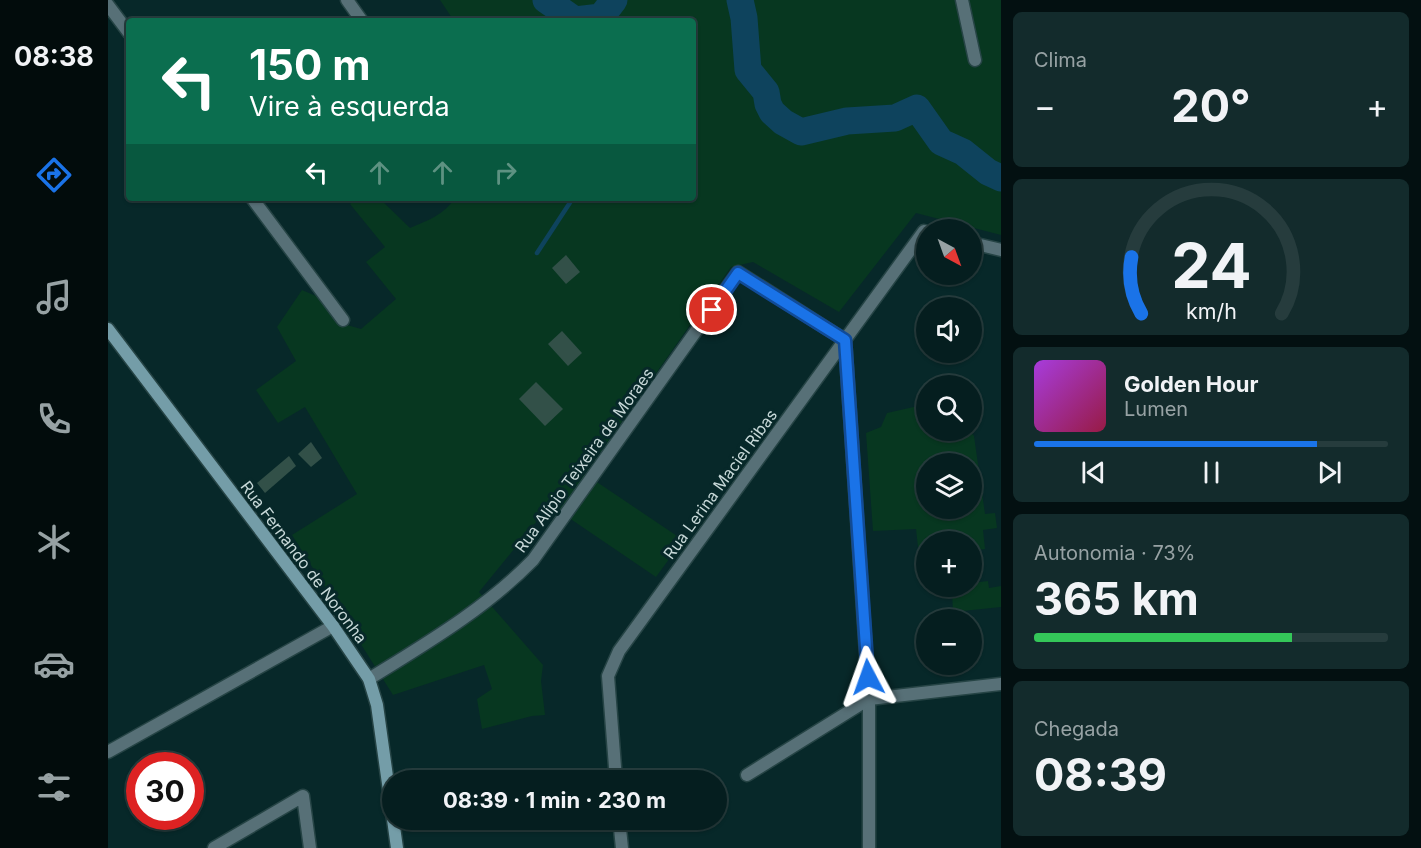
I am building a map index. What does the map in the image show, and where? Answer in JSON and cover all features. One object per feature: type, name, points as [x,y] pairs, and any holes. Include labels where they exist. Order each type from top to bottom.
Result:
[{"type":"main road","name":"Rua Fernando de Noronha","points":[[108,329],[333,626],[369,679],[377,705],[397,848]]},
{"type":"street","points":[[347,0],[360,18]]},
{"type":"street","points":[[962,0],[975,60]]},
{"type":"street","points":[[108,5],[126,29]]},
{"type":"street","points":[[254,201],[343,320]]},
{"type":"street","name":"Rua Lerina Maciel Ribas","points":[[615,770],[608,689],[608,676],[612,663],[916,242]]},
{"type":"street","points":[[982,245],[1001,250]]},
{"type":"street","name":"Rua Alípio Teixeira de Moraes","points":[[369,679],[484,605],[533,560],[738,273],[845,340]]},
{"type":"street","points":[[845,340],[869,699],[869,848]]},
{"type":"street","points":[[108,752],[333,626]]},
{"type":"street","points":[[747,775],[869,699],[1001,684]]},
{"type":"street","points":[[214,848],[303,796],[310,848]]},
{"type":"street","points":[[621,830],[622,848]]},
{"type":"green space","points":[[440,0],[1001,0],[1001,235],[982,230],[982,219],[939,219],[916,213],[839,312],[753,262],[731,267],[585,474],[683,540],[656,577],[550,505],[479,592],[543,665],[541,681],[545,715],[532,716],[482,729],[477,699],[492,689],[484,665],[393,695],[292,535],[357,494],[305,407],[278,423],[256,390],[296,361],[277,327],[302,290],[316,296],[340,323],[361,329],[396,299],[366,262],[385,247],[350,204],[354,201],[382,201],[410,228],[441,213],[453,201],[696,201],[696,18],[452,18]]},
{"type":"green space","points":[[916,406],[916,441],[975,441],[976,453],[916,453],[916,519],[982,519],[982,493],[985,514],[995,513],[997,528],[983,530],[985,549],[982,549],[982,531],[916,531],[916,529],[873,531],[866,433],[881,427],[887,413]]},
{"type":"green space","points":[[988,581],[989,588],[1001,586],[1001,607],[953,609],[952,597],[982,597],[982,582]]},
{"type":"building","points":[[566,255],[580,272],[566,284],[552,268]]},
{"type":"building","points":[[562,331],[582,353],[568,366],[548,344]]},
{"type":"building","points":[[536,382],[563,409],[545,426],[519,399]]},
{"type":"building","points":[[311,442],[322,458],[311,467],[298,454]]},
{"type":"building","points":[[289,456],[296,466],[265,493],[257,483]]},
{"type":"waterway","points":[[546,0],[572,18]]},
{"type":"waterway","points":[[592,18],[601,17],[614,0]]},
{"type":"waterway","points":[[740,0],[744,18],[748,70],[766,92],[772,112],[783,122],[801,132],[847,121],[895,118],[917,108],[941,142],[963,152],[988,172],[1001,178]]},
{"type":"waterway","points":[[988,172],[1001,168]]},
{"type":"waterway","points":[[537,253],[571,201]]},
{"type":"route","points":[[712,310],[738,273],[845,340],[868,677]]}]
